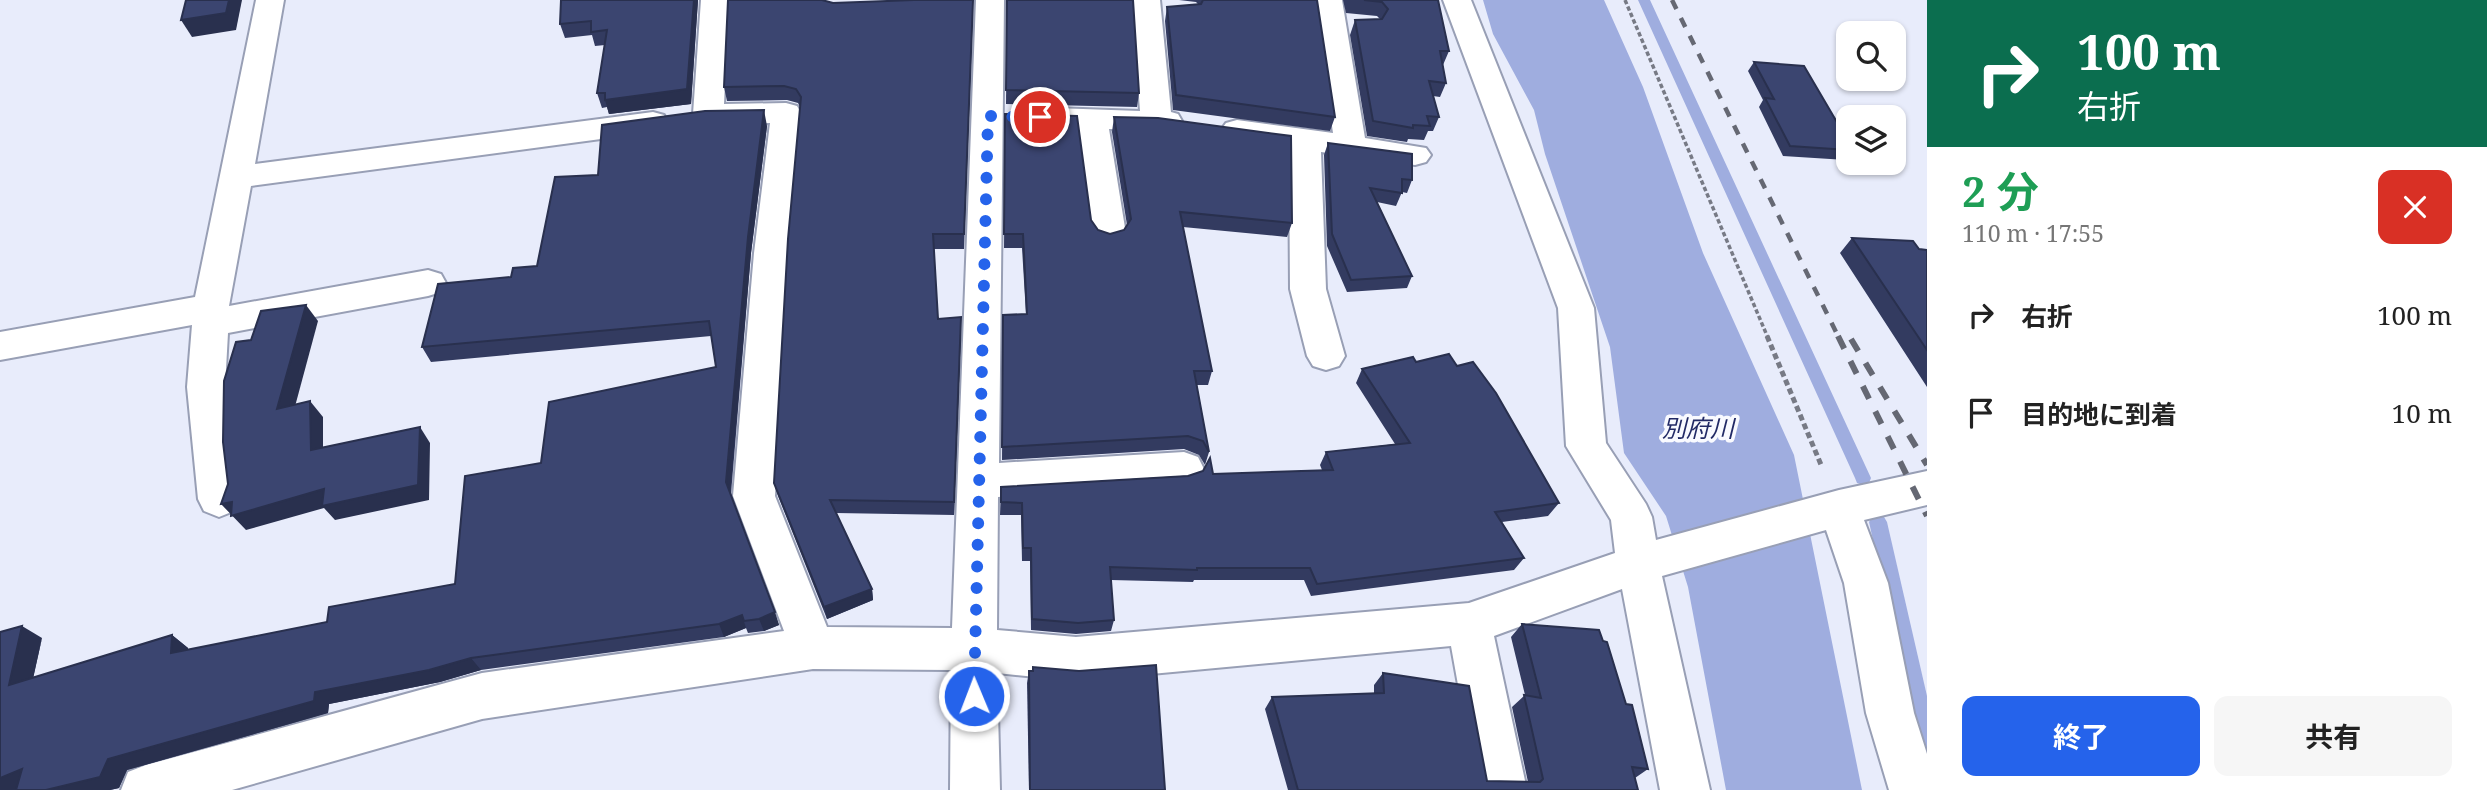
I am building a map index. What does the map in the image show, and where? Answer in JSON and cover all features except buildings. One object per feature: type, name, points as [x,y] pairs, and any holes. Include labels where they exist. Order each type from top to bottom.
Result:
[{"type":"street","points":[[219,499],[206,387],[211,316],[270,0]]},
{"type":"street","points":[[708,114],[715,0]]},
{"type":"street","points":[[1457,0],[1576,308],[1586,446],[1631,517],[1637,564],[1685,790]]},
{"type":"street","points":[[975,790],[974,649],[988,116],[982,1]]},
{"type":"street","points":[[1156,7],[1156,120]]},
{"type":"street","points":[[1338,16],[1351,146]]},
{"type":"street","points":[[236,177],[708,114],[786,113],[771,253],[754,496],[813,648]]},
{"type":"street","points":[[988,116],[1156,120],[1415,155]]},
{"type":"street","points":[[1092,117],[1109,234]]},
{"type":"street","points":[[1305,139],[1308,289],[1326,356]]},
{"type":"street","points":[[0,346],[428,283]]},
{"type":"street","points":[[978,481],[1184,469]]},
{"type":"street","points":[[146,790],[482,695],[813,648],[974,649],[1076,659],[1469,624],[1637,564],[1839,508],[1927,488]]},
{"type":"street","points":[[1839,508],[1866,583],[1890,713],[1914,790]]},
{"type":"street","points":[[1469,624],[1502,790]]},
{"type":"path","points":[[1625,0],[1839,508]]},
{"type":"water","name":"別府川","points":[[1483,0],[1604,0],[1643,87],[1703,253],[1794,455],[1862,790],[1726,790],[1688,587],[1666,516],[1624,453],[1610,347],[1545,154],[1534,110],[1493,34]]},
{"type":"waterway","points":[[1644,0],[1863,478]]},
{"type":"waterway","points":[[1878,522],[1927,739]]},
{"type":"railway","points":[[1672,0],[1839,338]]},
{"type":"railway","points":[[1838,336],[1927,516]]},
{"type":"railway","points":[[1851,339],[1927,465]]},
{"type":"route","points":[[974,696],[988,116],[1040,117]]}]
